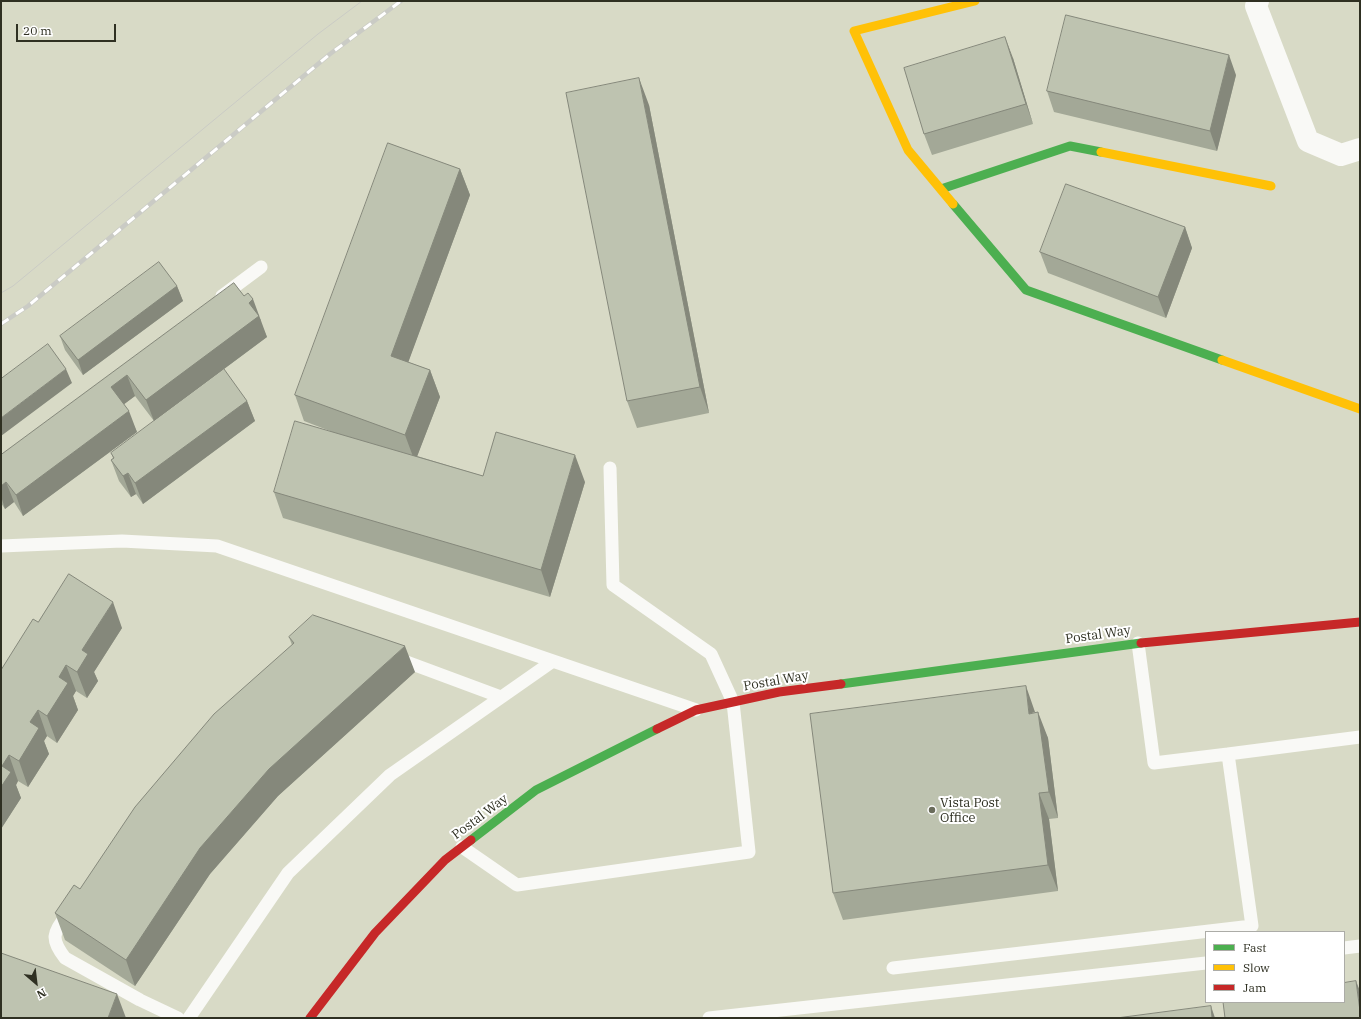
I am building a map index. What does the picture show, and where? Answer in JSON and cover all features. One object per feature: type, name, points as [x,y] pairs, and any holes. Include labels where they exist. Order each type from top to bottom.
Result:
[{"type":"street","points":[[975,1],[854,31],[908,150],[1026,290],[1360,409]]},
{"type":"street","points":[[1258,1],[1256,6],[1308,141],[1342,155],[1360,149]]},
{"type":"street","points":[[941,189],[1070,146],[1271,186]]},
{"type":"street","name":"Postal Way","points":[[310,1018],[375,933],[445,860],[536,790],[696,710],[779,692],[1138,643],[1360,622]]},
{"type":"lane","points":[[210,305],[261,267]]},
{"type":"lane","points":[[462,847],[517,885],[749,852],[733,702],[711,654],[613,585],[610,468]]},
{"type":"lane","points":[[1,546],[122,541],[217,546],[696,710]]},
{"type":"lane","points":[[1138,643],[1154,763],[1360,737]]},
{"type":"lane","points":[[386,654],[501,697]]},
{"type":"lane","points":[[189,1018],[288,873],[390,775],[553,661]]},
{"type":"lane","points":[[1209,931],[1252,926],[1228,754]]},
{"type":"lane","points":[[78,899],[56,930],[54,938],[57,948],[65,958],[140,1000],[178,1018]]},
{"type":"lane","points":[[893,968],[1205,931]]},
{"type":"lane","points":[[1345,948],[1360,946]]},
{"type":"lane","points":[[708,1018],[808,1013],[1205,963]]},
{"type":"building","points":[[1066,15],[1229,55],[1210,131],[1047,91]]},
{"type":"building","points":[[1005,37],[1026,104],[924,134],[904,68]]},
{"type":"building","points":[[639,78],[700,387],[627,401],[566,93]]},
{"type":"building","points":[[388,143],[460,169],[391,356],[430,370],[405,435],[295,395]]},
{"type":"building","points":[[1066,184],[1185,227],[1158,297],[1040,252]]},
{"type":"building","points":[[159,262],[177,286],[78,360],[60,336]]},
{"type":"building","points":[[234,283],[244,296],[248,293],[253,299],[249,303],[259,316],[146,400],[127,375],[111,387],[129,411],[16,495],[6,482],[1,486],[1,455]]},
{"type":"building","points":[[48,344],[66,369],[1,418],[1,379]]},
{"type":"building","points":[[224,369],[247,401],[135,483],[128,473],[123,476],[111,460],[114,458],[111,453]]},
{"type":"building","points":[[295,421],[483,476],[496,432],[575,455],[541,570],[274,492]]},
{"type":"building","points":[[69,574],[113,602],[82,650],[88,654],[77,672],[66,665],[59,677],[68,683],[47,716],[38,710],[30,722],[39,728],[19,761],[9,755],[2,766],[11,772],[1,787],[1,670],[33,619],[38,622]]},
{"type":"building","points":[[313,615],[405,646],[269,769],[200,848],[126,960],[55,913],[74,885],[80,889],[135,807],[214,714],[294,643],[289,637]]},
{"type":"building","points":[[1026,686],[1029,714],[1038,712],[1049,792],[1039,793],[1048,865],[833,893],[810,714]]},
{"type":"building","points":[[1,953],[117,994],[108,1018],[1,1018]]},
{"type":"building","points":[[1356,981],[1360,1018],[1225,1018],[1223,1003],[1345,1003],[1345,983]]},
{"type":"building","points":[[1211,1006],[1212,1018],[1117,1018]]},
{"type":"tram line","points":[[1,293],[13,286],[318,34],[362,1]]},
{"type":"railway","points":[[1,324],[28,306],[330,54],[401,1]]},
{"type":"traffic: fast","points":[[941,189],[1070,146],[1101,152]]},
{"type":"traffic: fast","points":[[953,204],[1026,290],[1222,360]]},
{"type":"traffic: fast","points":[[841,684],[1141,643]]},
{"type":"traffic: fast","points":[[471,840],[536,790],[657,729]]},
{"type":"traffic: slow","points":[[953,204],[908,150],[854,31],[975,1]]},
{"type":"traffic: slow","points":[[1101,152],[1271,186]]},
{"type":"traffic: slow","points":[[1222,360],[1360,409]]},
{"type":"traffic: jam","points":[[1141,643],[1360,622]]},
{"type":"traffic: jam","points":[[657,729],[696,710],[779,692],[841,684]]},
{"type":"traffic: jam","points":[[310,1018],[375,933],[445,860],[471,840]]},
{"type":"place","name":"Vista Post Office","points":[[932,810]]}]
